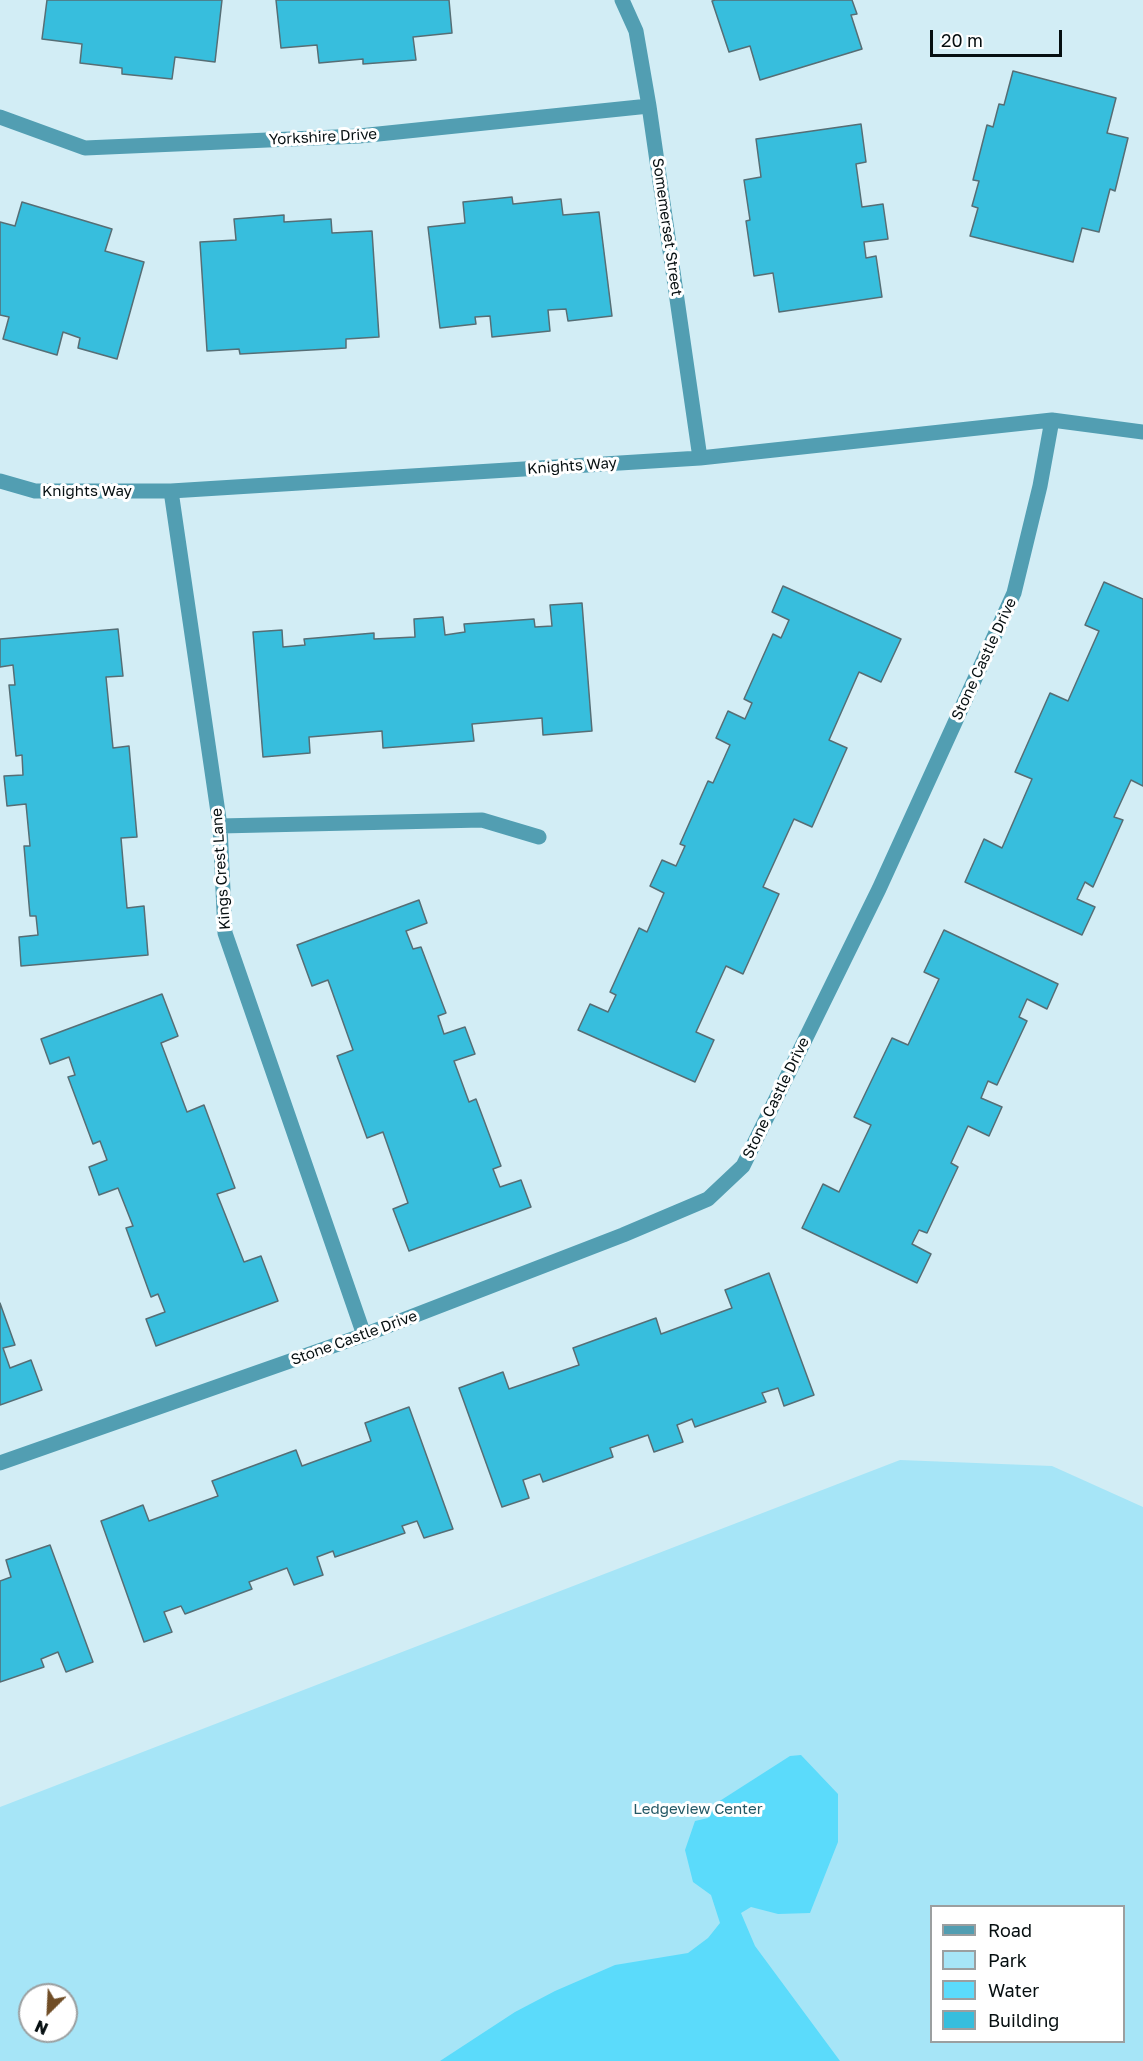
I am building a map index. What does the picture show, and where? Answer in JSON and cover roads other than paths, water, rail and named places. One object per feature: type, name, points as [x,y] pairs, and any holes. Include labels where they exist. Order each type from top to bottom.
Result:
[{"type":"street","name":"Somemerset Street","points":[[622,0],[636,31],[650,106],[700,458]]},
{"type":"street","name":"Yorkshire Drive","points":[[0,117],[85,148],[359,136],[650,106]]},
{"type":"street","name":"Knights Way","points":[[0,481],[35,491],[171,491],[700,458],[1052,420],[1143,432]]},
{"type":"street","name":"Stone Castle Drive","points":[[0,1463],[364,1335],[623,1235],[708,1198],[744,1166],[879,889],[1014,593],[1040,486],[1052,420]]},
{"type":"street","name":"Kings Crest Lane","points":[[171,491],[220,826],[225,933],[364,1335]]},
{"type":"street","points":[[220,826],[482,820],[539,837]]},
{"type":"water","points":[[801,1755],[838,1794],[838,1842],[810,1913],[778,1914],[751,1907],[741,1913],[755,1946],[840,2061],[440,2061],[515,2012],[555,1991],[615,1965],[688,1953],[708,1938],[720,1923],[711,1895],[693,1882],[685,1850],[695,1821],[708,1818],[715,1804],[790,1756]]},
{"type":"park label","name":"Ledgeview Center","points":[[698,1809]]}]
